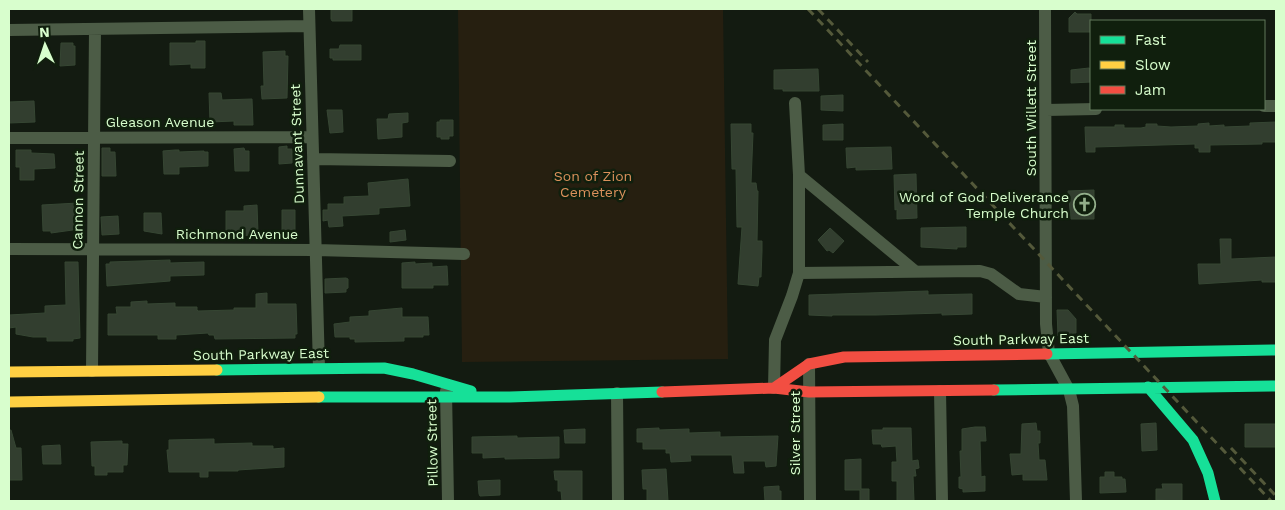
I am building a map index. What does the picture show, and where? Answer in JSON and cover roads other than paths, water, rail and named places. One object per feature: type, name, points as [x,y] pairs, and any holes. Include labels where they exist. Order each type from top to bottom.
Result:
[{"type":"main road","name":"South Parkway East","points":[[774,388],[809,364],[830,359],[868,356],[1276,350]]},
{"type":"main road","name":"South Parkway East","points":[[9,372],[384,368],[413,374],[476,392],[510,397]]},
{"type":"main road","name":"South Parkway East","points":[[9,402],[374,396],[510,397],[774,388],[809,392],[1276,386]]},
{"type":"main road","points":[[1148,387],[1193,440],[1208,473],[1215,501]]},
{"type":"street","name":"Dunnavant Street","points":[[309,9],[318,368]]},
{"type":"street","name":"South Willett Street","points":[[1045,9],[1046,297],[1049,353],[1069,390],[1073,406],[1076,501]]},
{"type":"street","points":[[9,30],[309,26]]},
{"type":"street","name":"Cannon Street","points":[[92,371],[95,29]]},
{"type":"street","points":[[774,388],[775,340],[799,273],[799,174],[795,103]]},
{"type":"street","points":[[1046,110],[1090,109]]},
{"type":"street","name":"Gleason Avenue","points":[[9,138],[312,137]]},
{"type":"street","points":[[313,159],[450,161]]},
{"type":"street","points":[[799,174],[915,271]]},
{"type":"street","name":"Richmond Avenue","points":[[9,249],[316,250],[464,254]]},
{"type":"street","points":[[799,273],[980,271],[990,274],[1019,294],[1046,297]]},
{"type":"street","name":"Silver Street","points":[[809,364],[810,501]]},
{"type":"street","name":"Pillow Street","points":[[445,384],[448,501]]},
{"type":"street","points":[[940,391],[942,501]]},
{"type":"street","points":[[617,393],[618,501]]},
{"type":"railway","points":[[808,9],[1271,501]]},
{"type":"railway","points":[[818,9],[868,62]]},
{"type":"railway","points":[[1231,448],[1276,496]]},
{"type":"place","name":"Word of God Deliverance Temple Church","points":[[1085,205]]},
{"type":"park label","name":"Son of Zion Cemetery","points":[[593,184]]}]
